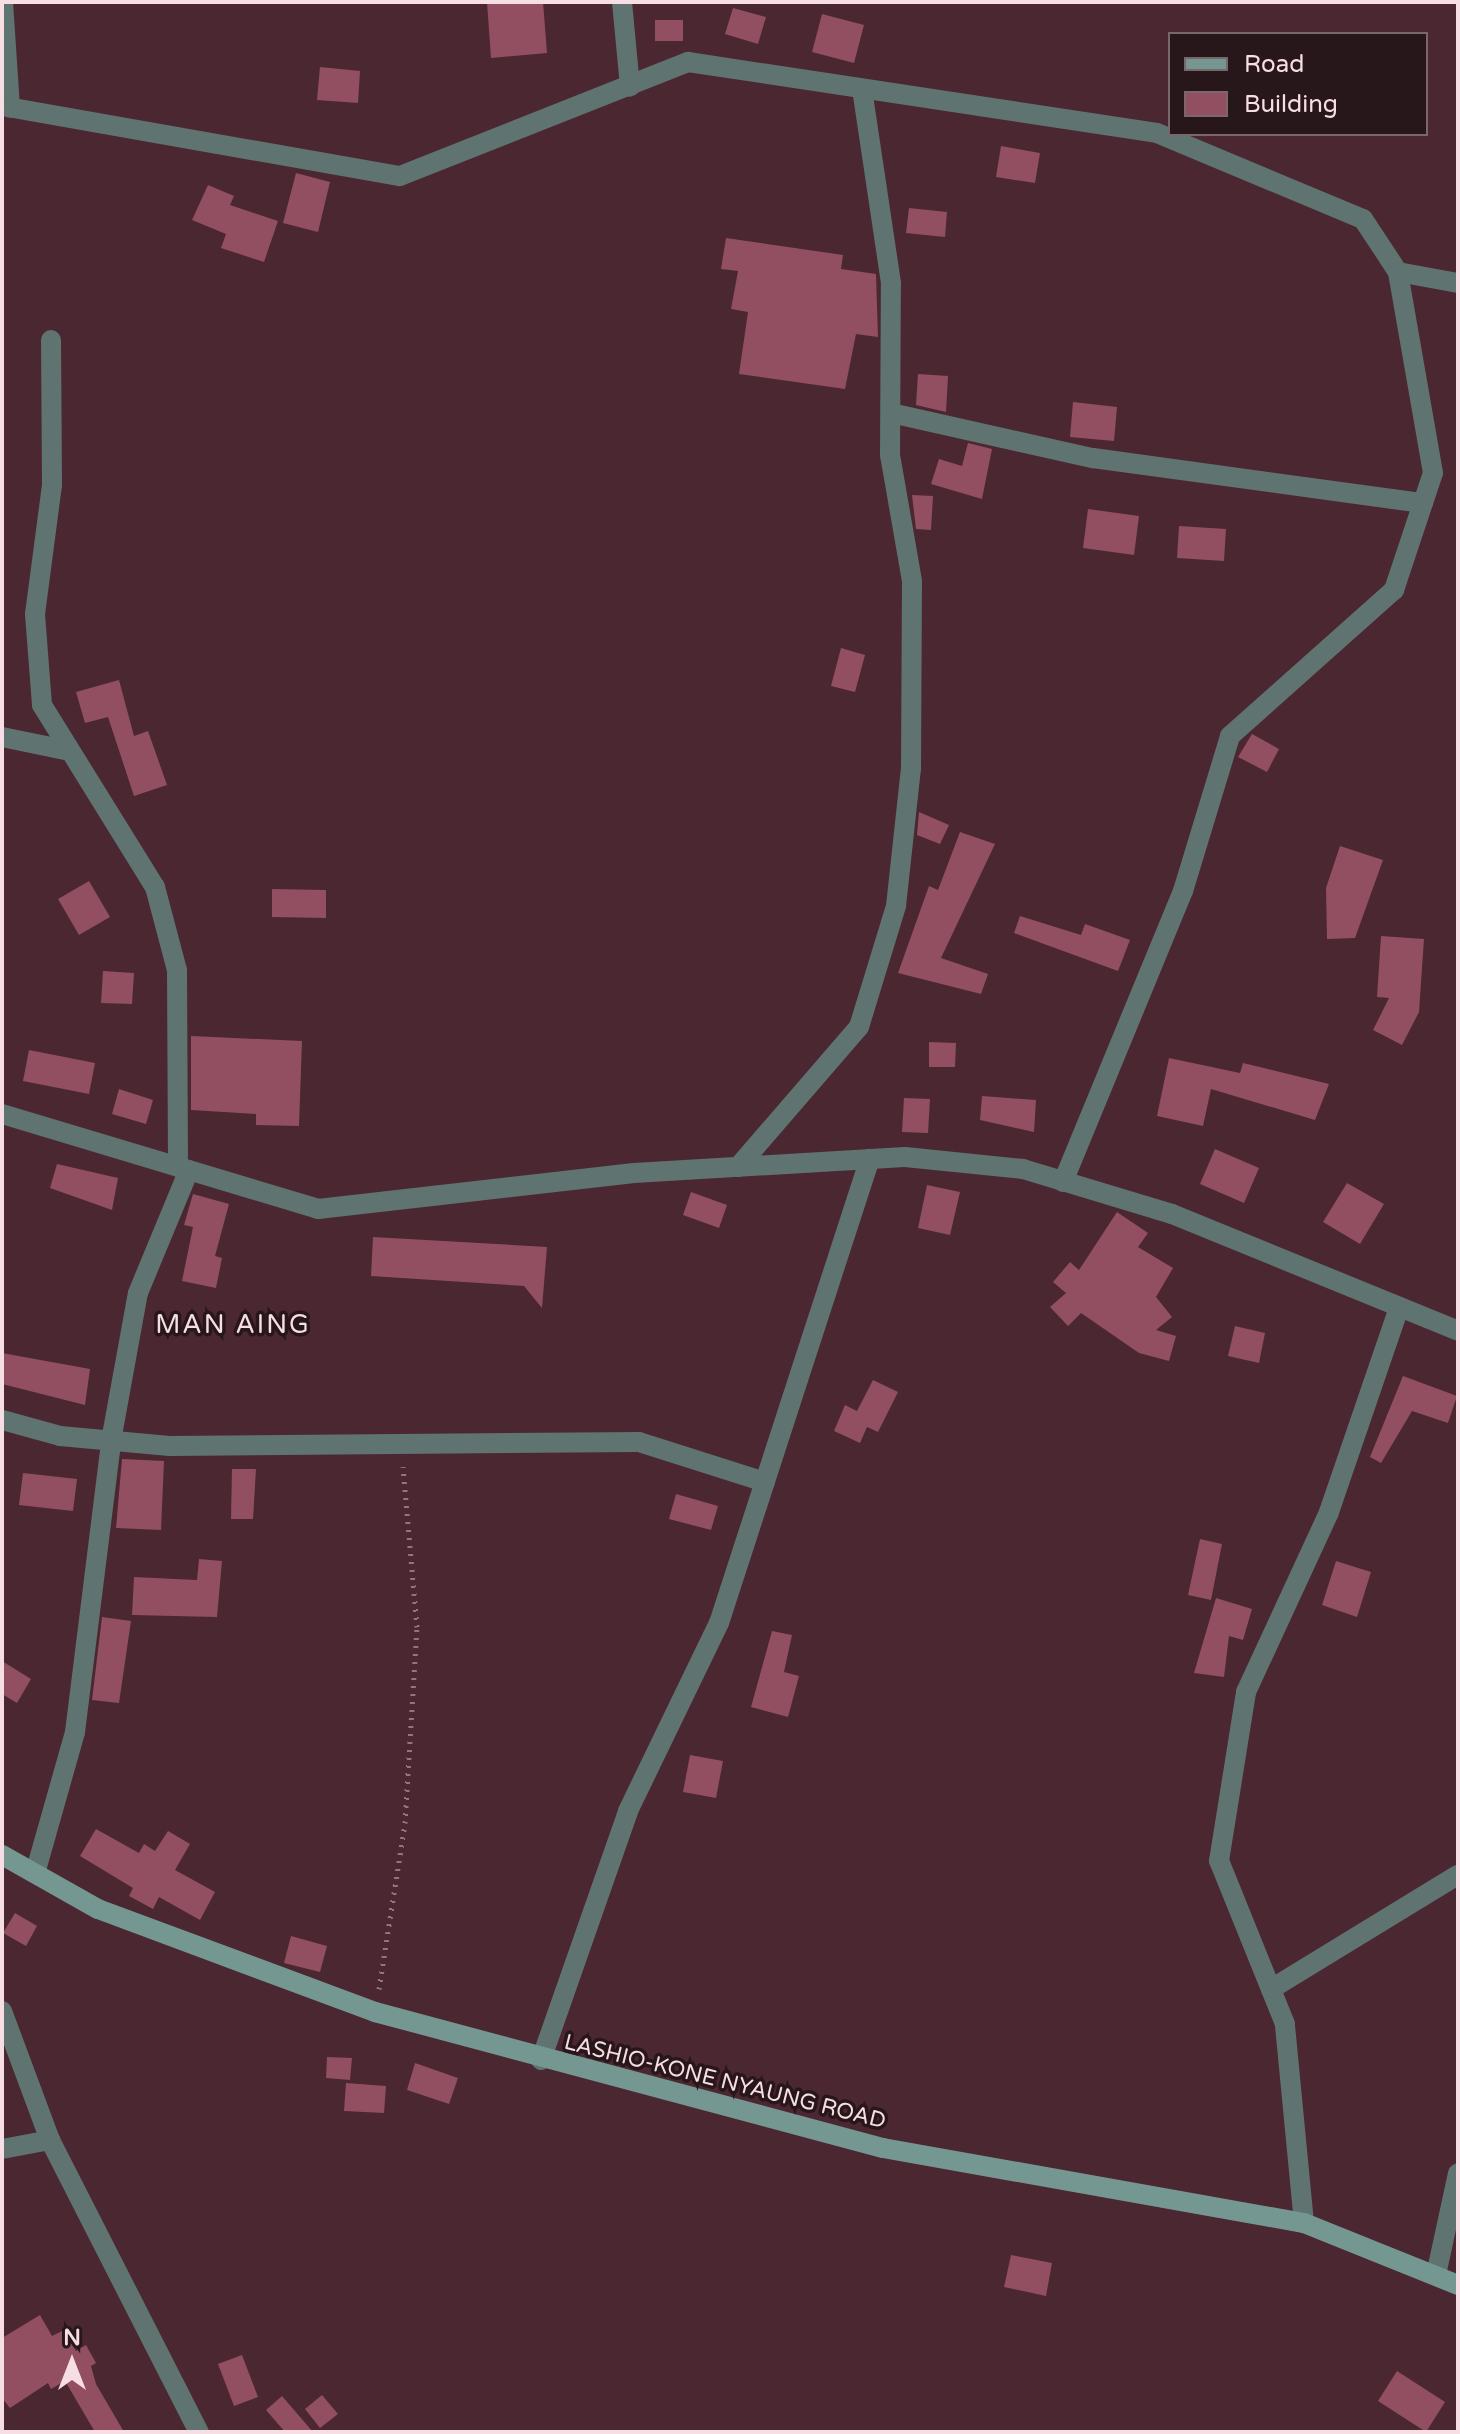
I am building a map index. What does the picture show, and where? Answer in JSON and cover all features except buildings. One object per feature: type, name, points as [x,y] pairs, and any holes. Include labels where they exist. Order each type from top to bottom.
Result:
[{"type":"main road","name":"LASHIO-KONE NYAUNG ROAD","points":[[2,1855],[36,1870],[98,1909],[375,2012],[541,2060],[883,2148],[1304,2223],[1458,2285]]},
{"type":"street","points":[[3,2],[6,107],[400,176],[688,62],[1157,133],[1363,219],[1398,272],[1433,473],[1394,590],[1230,736],[1183,891],[1063,1182]]},
{"type":"street","points":[[622,2],[630,87]]},
{"type":"street","points":[[738,1167],[859,1027],[896,906],[911,769],[912,581],[890,455],[891,283],[862,90]]},
{"type":"street","points":[[1398,272],[1458,283]]},
{"type":"street","points":[[36,1870],[75,1732],[111,1441],[138,1293],[184,1169],[177,970],[155,887],[42,705],[35,614],[52,485],[51,340]]},
{"type":"street","points":[[891,413],[1093,458],[1423,503]]},
{"type":"street","points":[[2,737],[70,751]]},
{"type":"street","points":[[2,1114],[318,1209],[738,1167],[870,1159],[1023,1169],[1172,1214],[1458,1331]]},
{"type":"street","points":[[541,2060],[628,1811],[719,1623],[870,1159]]},
{"type":"street","points":[[1304,2223],[1285,2024],[1219,1861],[1246,1692],[1329,1512],[1399,1307]]},
{"type":"street","points":[[2,1420],[60,1436],[170,1446],[639,1442],[765,1482]]},
{"type":"street","points":[[1271,1989],[1458,1875]]},
{"type":"street","points":[[2,2011],[50,2140],[199,2432]]},
{"type":"street","points":[[2,2149],[50,2140]]},
{"type":"street","points":[[1436,2275],[1458,2173]]},
{"type":"path","points":[[375,2012],[405,1823],[417,1627],[401,1442]]},
{"type":"district","name":"MAN AING","points":[[233,1325]]}]
